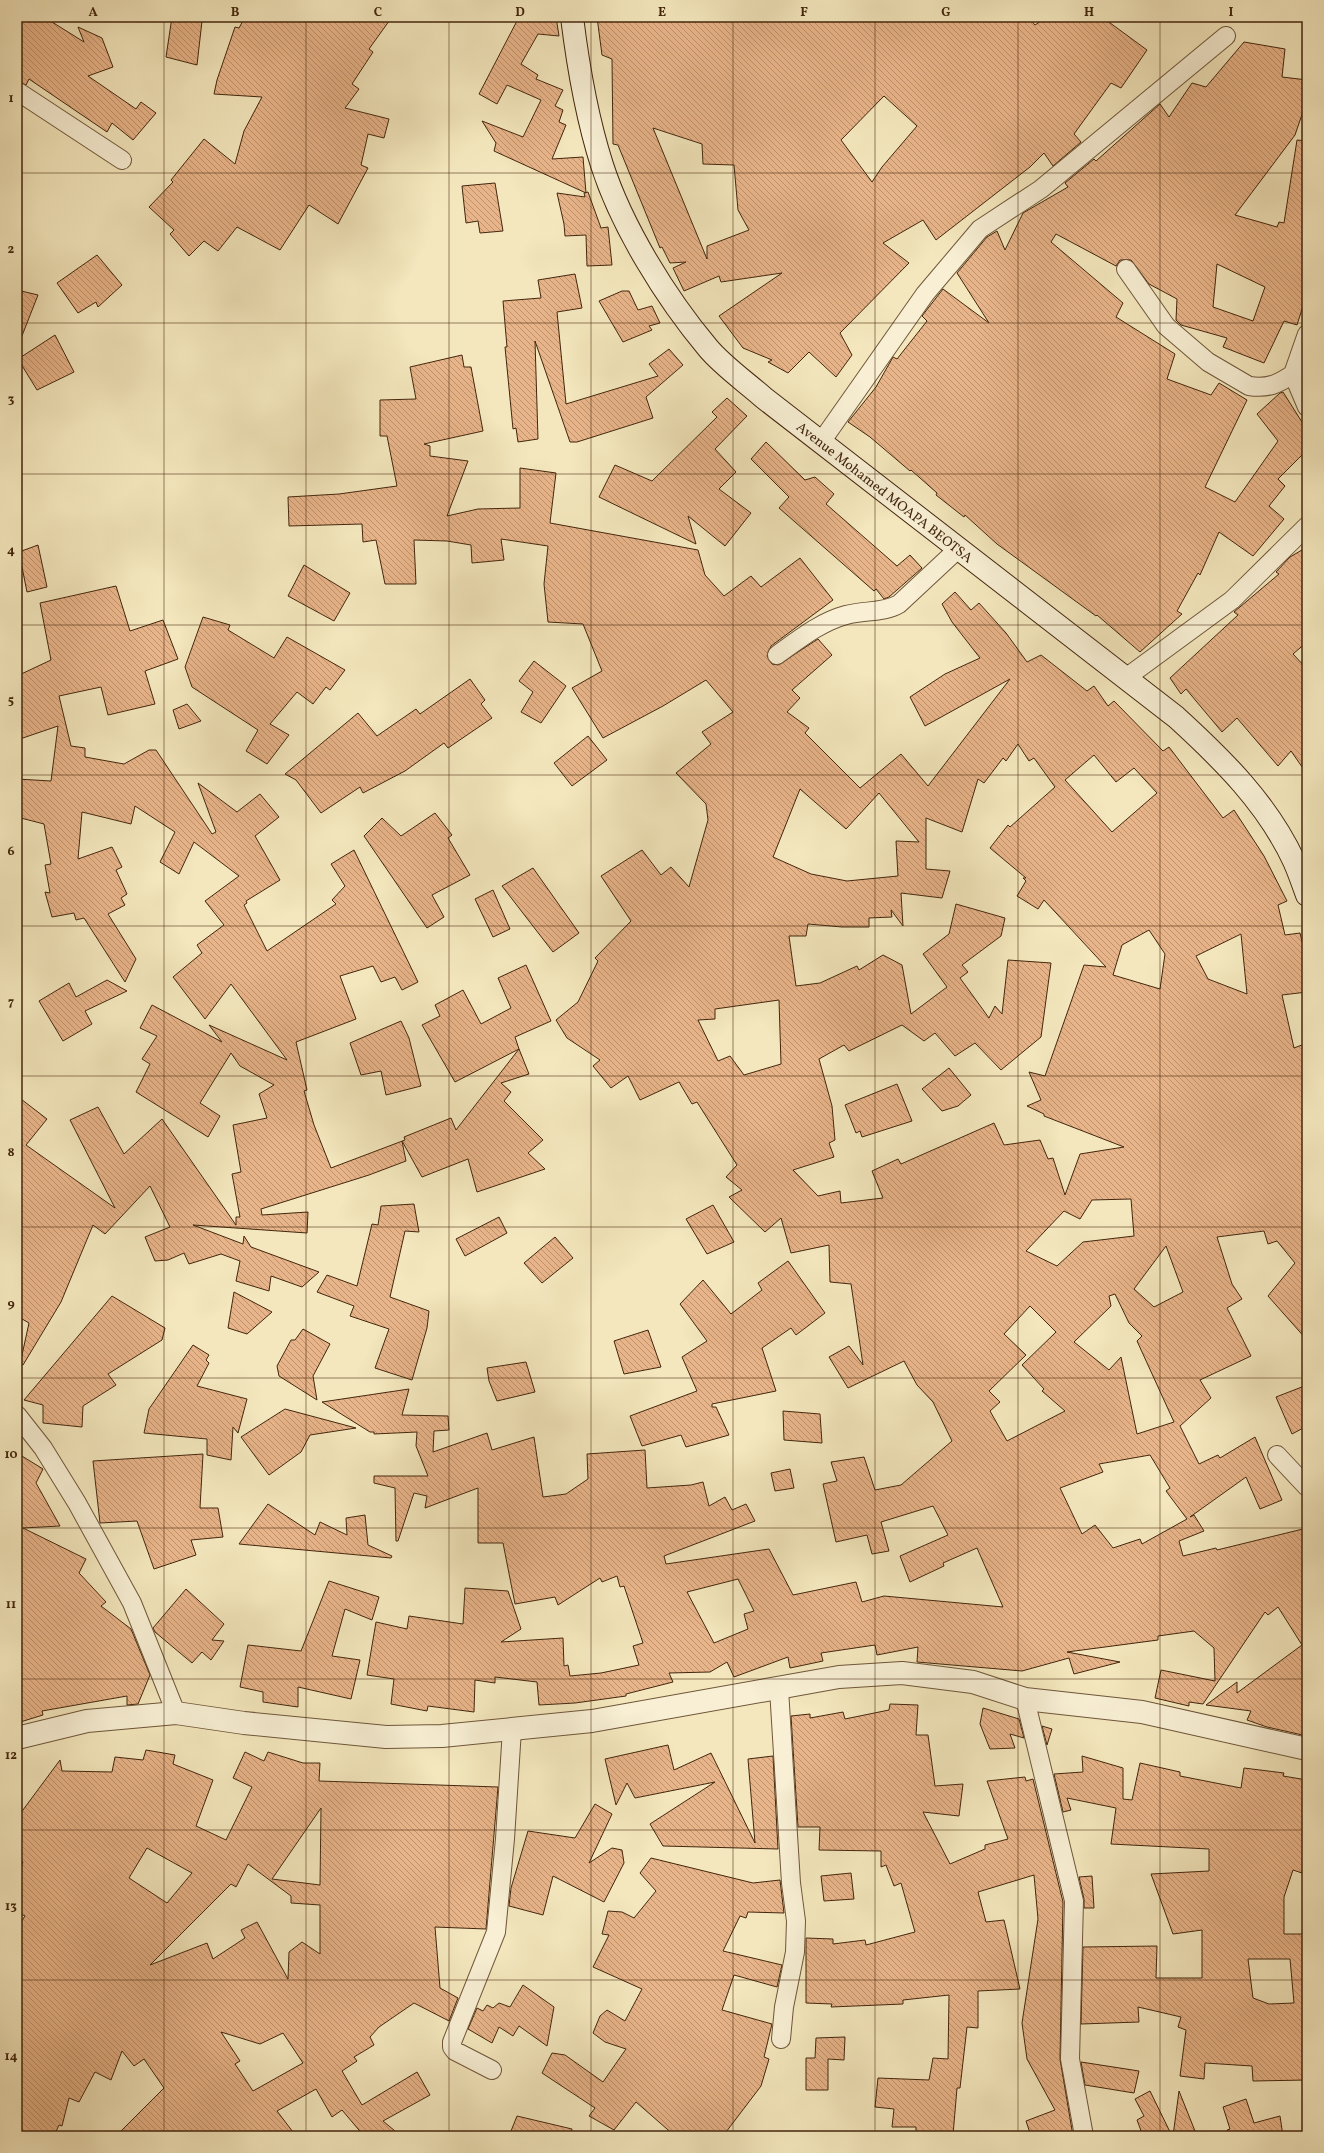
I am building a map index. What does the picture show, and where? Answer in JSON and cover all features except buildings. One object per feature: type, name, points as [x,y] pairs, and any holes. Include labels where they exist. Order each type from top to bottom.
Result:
[{"type":"street","name":"Avenue Mohamed MOAPA BEOTSA","points":[[572,17],[587,104],[602,165],[629,230],[667,292],[708,348],[764,398],[958,549],[1127,677],[1176,717],[1222,760],[1263,808],[1294,860],[1307,895]]},
{"type":"street","points":[[821,442],[925,294],[980,229],[1041,189],[1226,36]]},
{"type":"street","points":[[17,91],[122,160]]},
{"type":"street","points":[[1126,269],[1166,326],[1208,362],[1249,386],[1256,387],[1277,385],[1293,374],[1307,334]]},
{"type":"street","points":[[1293,374],[1307,407]]},
{"type":"street","points":[[1127,677],[1232,600],[1307,526]]},
{"type":"street","points":[[777,656],[796,641],[830,621],[865,611],[889,609],[899,604],[958,549]]},
{"type":"street","points":[[17,1414],[43,1448],[77,1504],[132,1603],[176,1713]]},
{"type":"street","points":[[1277,1455],[1307,1487]]},
{"type":"street","points":[[17,1738],[87,1721],[176,1713],[244,1723],[386,1737],[442,1736],[592,1722],[839,1677],[902,1673],[973,1682],[1025,1699],[1142,1712],[1307,1749]]},
{"type":"street","points":[[779,1689],[791,1883],[796,1921],[795,1952],[784,2007],[781,2039]]},
{"type":"street","points":[[1025,1699],[1074,1901],[1070,2059],[1084,2136]]},
{"type":"street","points":[[492,2070],[455,2051],[452,2047],[452,2042],[496,1932],[505,1839],[512,1729]]}]
